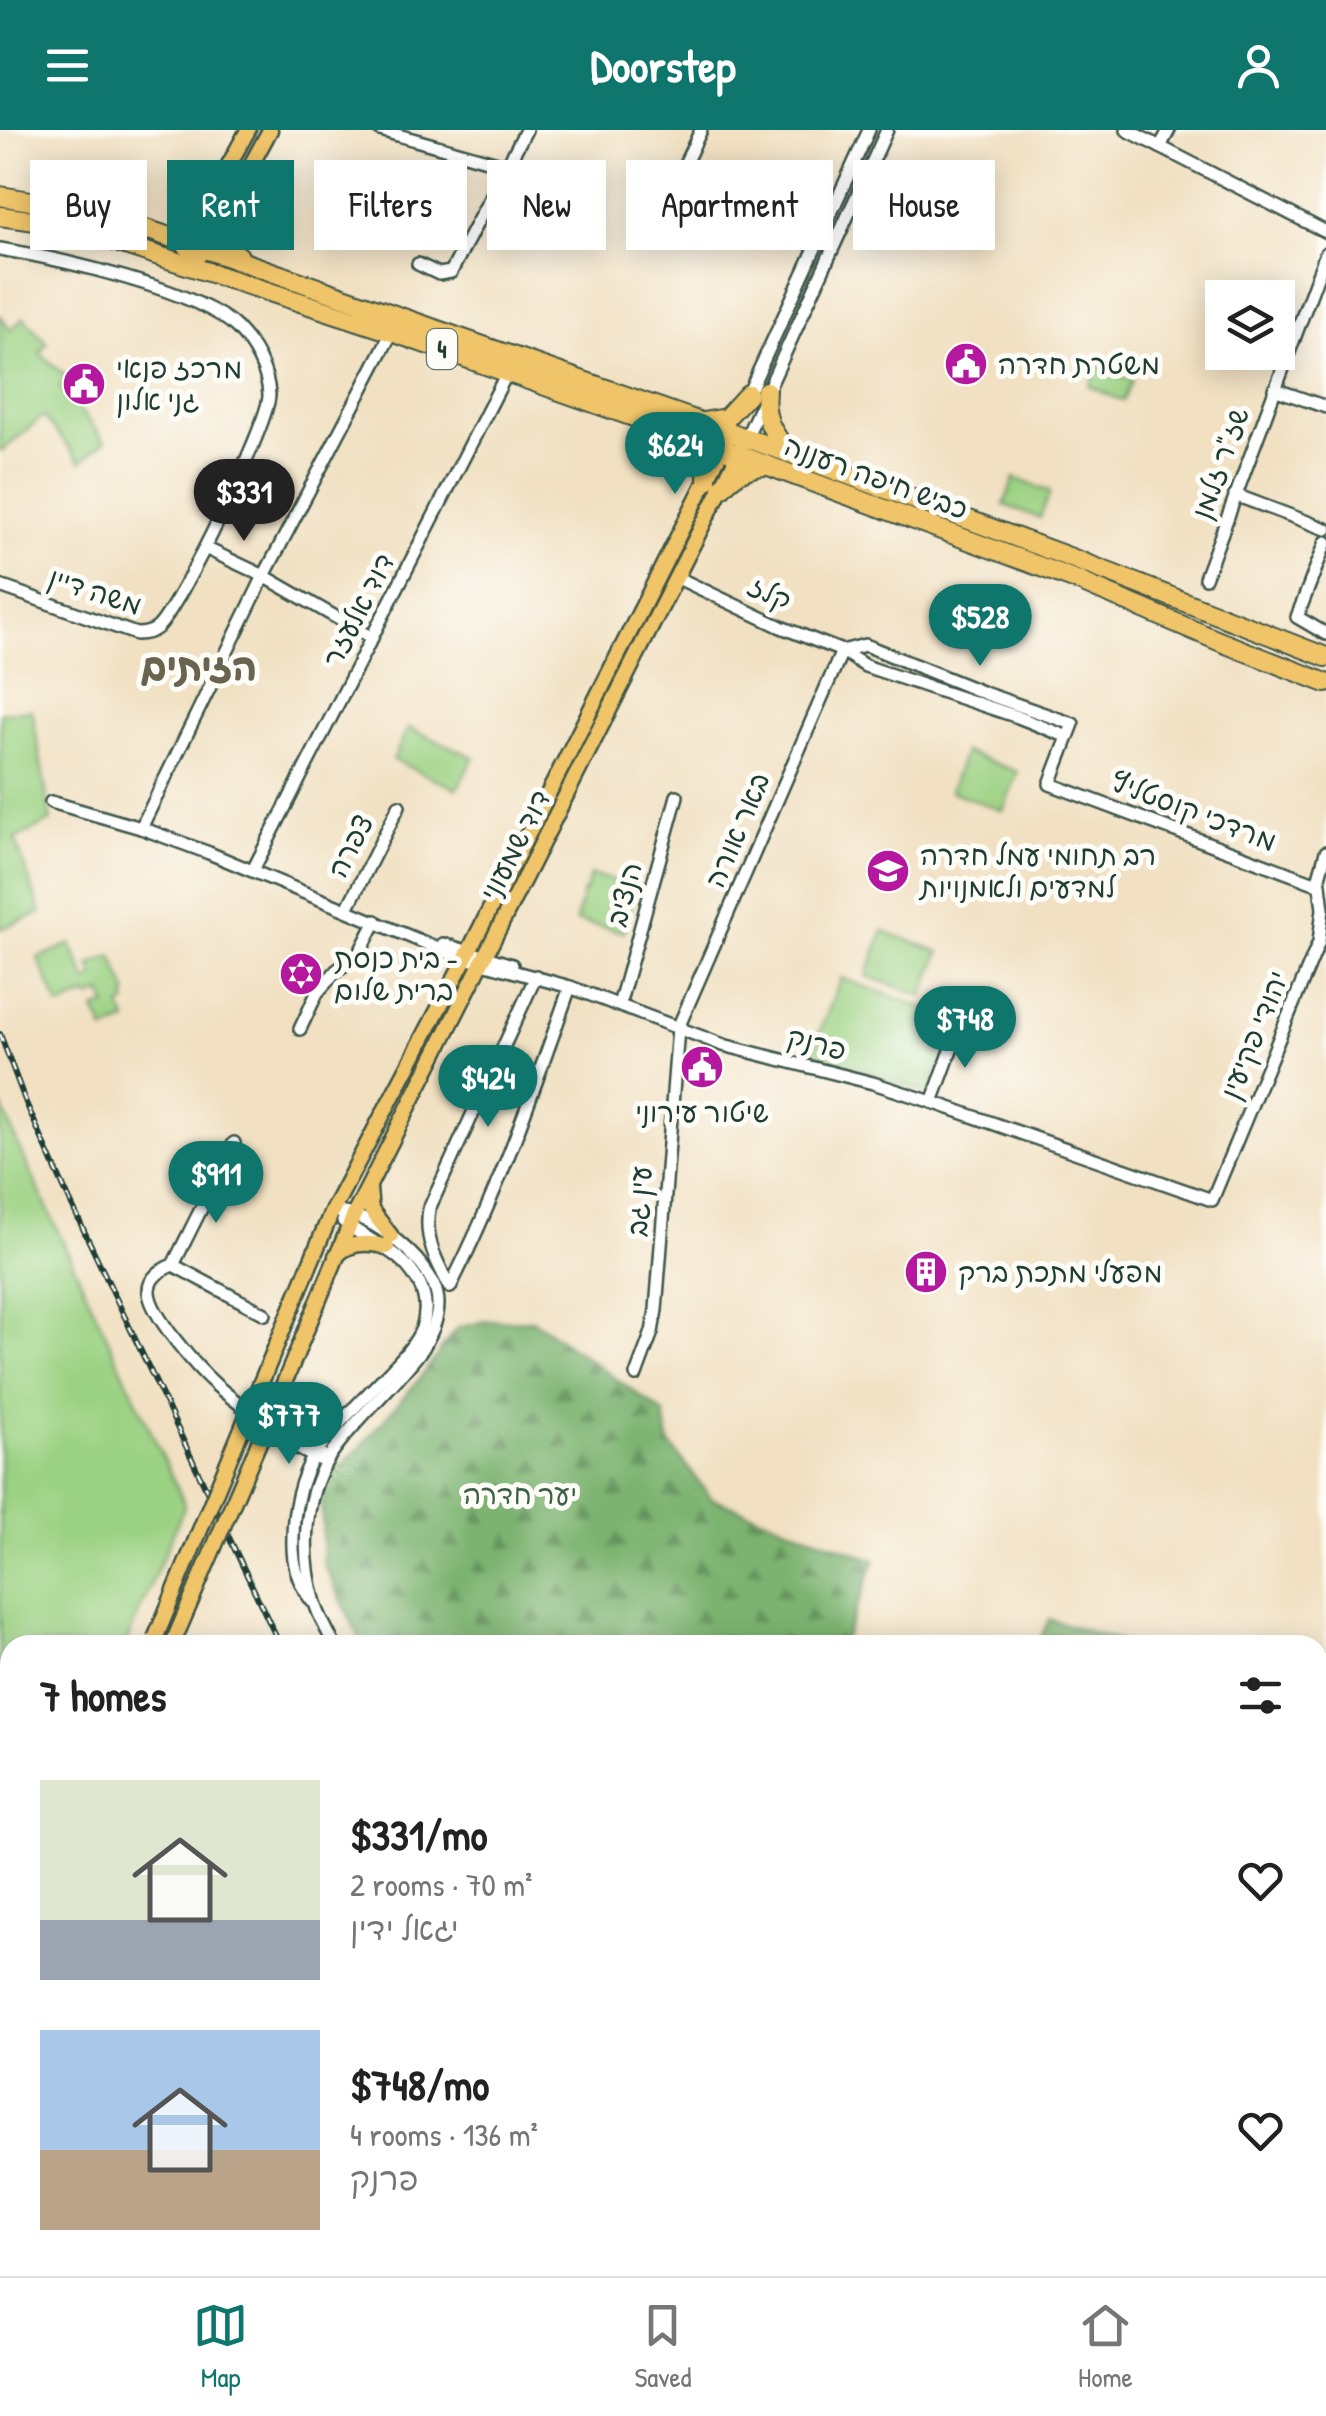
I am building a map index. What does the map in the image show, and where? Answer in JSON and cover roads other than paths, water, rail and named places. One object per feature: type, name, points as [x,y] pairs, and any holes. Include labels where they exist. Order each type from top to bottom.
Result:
[{"type":"highway","name":"כביש חיפה רעננה","points":[[0,196],[62,206],[167,237]]},
{"type":"highway","name":"כביש חיפה רעננה","points":[[0,216],[64,224],[638,418],[734,444],[788,453],[1326,657]]},
{"type":"highway","name":"כביש חיפה רעננה","points":[[205,250],[703,422],[769,466],[1060,574],[1326,682]]},
{"type":"highway","points":[[230,250],[252,265]]},
{"type":"highway","points":[[703,422],[726,418],[757,393],[788,453]]},
{"type":"highway","points":[[638,418],[642,428],[696,452],[715,484],[745,470],[769,466]]},
{"type":"main road","points":[[232,160],[248,130]]},
{"type":"main road","points":[[253,160],[270,130]]},
{"type":"main road","points":[[187,250],[188,264]]},
{"type":"main road","points":[[188,264],[205,250]]},
{"type":"main road","name":"דוד שמעוני","points":[[156,1635],[332,1211],[734,444]]},
{"type":"main road","name":"דוד שמעוני","points":[[176,1635],[335,1257],[678,578],[715,484]]},
{"type":"main road","points":[[335,1257],[348,1247],[389,1242],[371,1210],[370,1185]]},
{"type":"street","points":[[380,130],[487,160]]},
{"type":"street","points":[[511,160],[526,130]]},
{"type":"street","points":[[687,160],[701,130]]},
{"type":"street","points":[[734,444],[870,130]]},
{"type":"street","points":[[734,444],[888,130]]},
{"type":"street","points":[[1128,130],[1326,232]]},
{"type":"street","points":[[1160,146],[1169,130]]},
{"type":"street","points":[[418,264],[440,274],[450,272],[487,204]]},
{"type":"street","points":[[0,249],[146,285],[208,307],[237,327],[266,375],[268,408],[205,548],[264,576],[372,638]]},
{"type":"street","name":"שז\"ר זלמן","points":[[1206,578],[1326,253]]},
{"type":"street","points":[[140,828],[264,576],[392,332]]},
{"type":"street","name":"דוד אלעזר","points":[[253,870],[508,371]]},
{"type":"street","points":[[1274,389],[1326,407]]},
{"type":"street","points":[[1235,494],[1326,529]]},
{"type":"street","points":[[1326,542],[1297,617],[1326,634]]},
{"type":"street","name":"משה דיין","points":[[0,586],[136,634],[147,634],[168,614],[205,548]]},
{"type":"street","name":"קלז","points":[[678,578],[781,627],[842,650],[864,666],[1068,737],[1073,724],[865,645],[842,650]]},
{"type":"street","name":"באר אורה","points":[[678,1028],[842,650]]},
{"type":"street","name":"מרדכי קוסטליץ","points":[[1068,737],[1050,784],[1323,884]]},
{"type":"street","name":"הנציב","points":[[620,1005],[677,796]]},
{"type":"street","name":"פרנק","points":[[51,802],[140,828],[421,940],[570,986],[722,1046],[873,1083],[1212,1200]]},
{"type":"street","name":"צפרה","points":[[347,909],[398,806]]},
{"type":"street","name":"יהודי פקיעין","points":[[1212,1200],[1319,942],[1323,909],[1320,869],[1326,852]]},
{"type":"street","points":[[300,1029],[317,993],[336,971],[359,954],[376,921]]},
{"type":"street","points":[[530,974],[428,1209],[430,1244],[450,1286],[517,1134],[570,986]]},
{"type":"street","points":[[932,1102],[960,1026]]},
{"type":"street","name":"עין גב","points":[[636,1375],[656,1310],[678,1028]]},
{"type":"street","points":[[174,1265],[234,1143]]},
{"type":"street","points":[[329,1635],[315,1604],[307,1564],[306,1525],[320,1456],[408,1352],[422,1328],[426,1308],[418,1281],[389,1242],[332,1211]]},
{"type":"street","points":[[265,1314],[174,1265],[164,1268],[153,1279],[149,1292],[181,1349],[215,1384],[278,1432],[290,1434],[320,1456]]},
{"type":"railway","points":[[0,1034],[69,1199],[275,1635]]},
{"type":"place","name":"משטרת חדרה","points":[[966,364]]},
{"type":"place","name":"מרכז פנאי גני אלון","points":[[84,384]]},
{"type":"place","name":"רב תחומי עמל חדרה למדעים ולאמנויות","points":[[888,871]]},
{"type":"place","name":"בית כנסת - ברית שלום","points":[[301,974]]},
{"type":"place","name":"שיטור עירוני","points":[[702,1067]]},
{"type":"place","name":"מפעלי מתכת ברק","points":[[926,1272]]},
{"type":"district","name":"הזיתים","points":[[199,667]]},
{"type":"park label","name":"יער חדרה","points":[[520,1494]]}]
